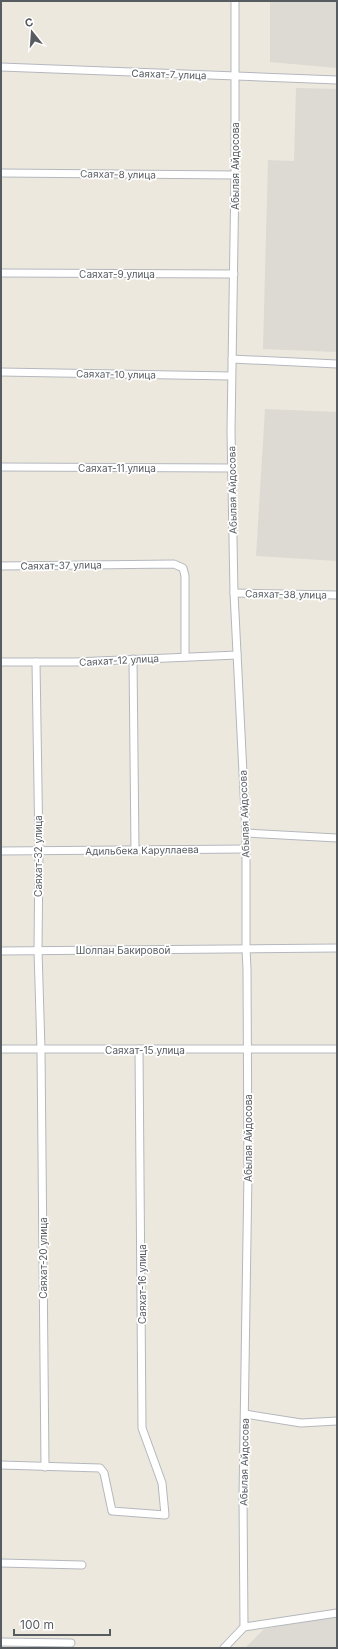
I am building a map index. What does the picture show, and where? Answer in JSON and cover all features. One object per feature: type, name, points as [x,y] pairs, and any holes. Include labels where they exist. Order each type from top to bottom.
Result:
[{"type":"street","name":"Абылая Айдосова","points":[[235,1],[234,274],[231,376],[232,468],[234,593],[246,833],[248,1050],[248,1196],[243,1497],[244,1627]]},
{"type":"street","name":"Саяхат-7 улица","points":[[1,67],[337,80]]},
{"type":"street","name":"Саяхат-8 улица","points":[[1,172],[235,175]]},
{"type":"street","name":"Саяхат-9 улица","points":[[1,273],[234,274]]},
{"type":"street","points":[[232,359],[337,364]]},
{"type":"street","name":"Саяхат-10 улица","points":[[1,372],[231,376]]},
{"type":"street","name":"Саяхат-11 улица","points":[[1,467],[232,468]]},
{"type":"street","name":"Саяхат-37 улица","points":[[1,566],[174,564],[183,568],[185,576],[185,657]]},
{"type":"street","name":"Саяхат-38 улица","points":[[234,593],[337,595]]},
{"type":"street","name":"Саяхат-12 улица","points":[[1,662],[75,662],[237,655]]},
{"type":"street","points":[[133,659],[135,850]]},
{"type":"street","name":"Саяхат-32 улица","points":[[36,662],[39,851],[38,950],[42,1050]]},
{"type":"street","points":[[246,833],[337,838]]},
{"type":"street","name":"Адильбека Каруллаева","points":[[1,851],[246,849]]},
{"type":"street","name":"Шолпан Бакировой","points":[[1,951],[337,948]]},
{"type":"street","name":"Саяхат-15 улица","points":[[1,1049],[337,1049]]},
{"type":"street","name":"Саяхат-16 улица","points":[[44,1467],[100,1468],[104,1473],[112,1511],[165,1515],[162,1483],[142,1428],[140,1049]]},
{"type":"street","name":"Саяхат-20 улица","points":[[42,1050],[44,1467]]},
{"type":"street","points":[[245,1414],[301,1423],[337,1421]]},
{"type":"street","points":[[1,1465],[44,1467]]},
{"type":"street","points":[[1,1562],[82,1564]]},
{"type":"street","points":[[224,1648],[244,1627],[337,1613]]},
{"type":"street","points":[[1,1642],[71,1643]]},
{"type":"shaded area","points":[[270,1],[337,1],[337,68],[270,62]]},
{"type":"shaded area","points":[[296,88],[337,89],[337,352],[263,349],[268,160],[294,161]]},
{"type":"shaded area","points":[[265,409],[337,412],[337,561],[256,556]]},
{"type":"shaded area","points":[[337,1615],[337,1648],[245,1648],[264,1629]]}]
